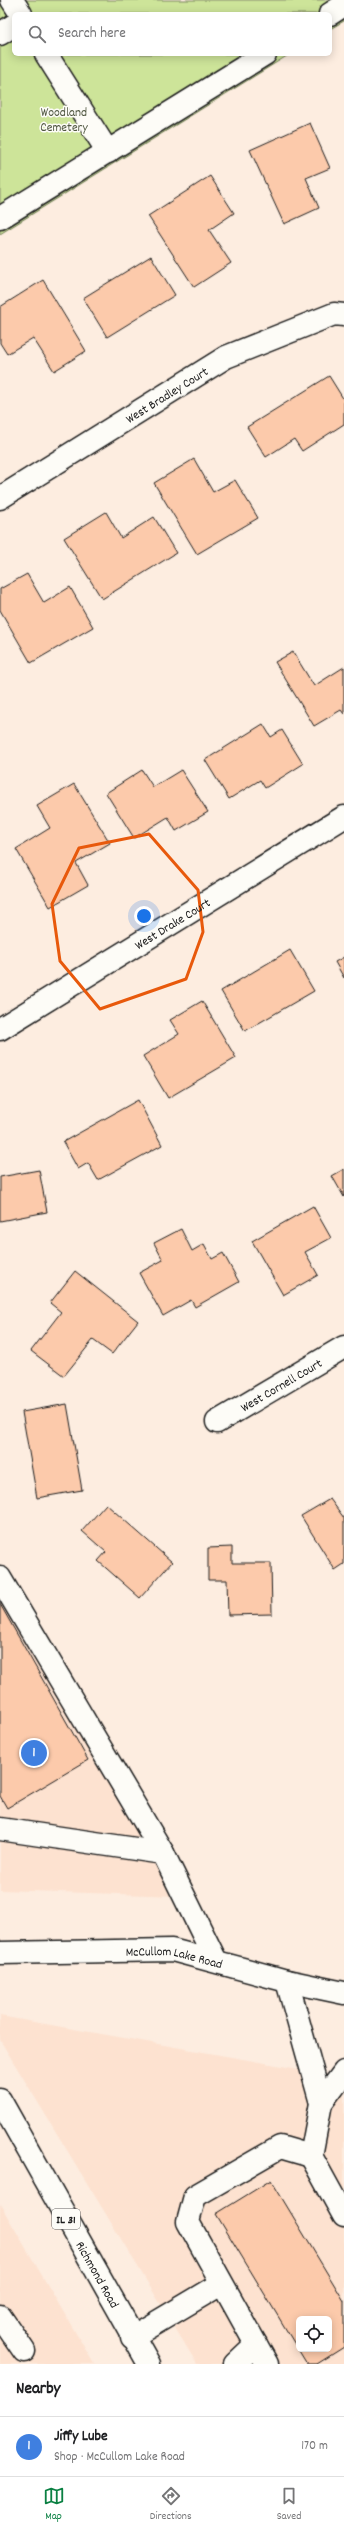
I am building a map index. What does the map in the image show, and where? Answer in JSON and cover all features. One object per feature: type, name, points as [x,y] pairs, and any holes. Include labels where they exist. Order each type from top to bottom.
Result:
[{"type":"street","points":[[12,0],[20,12]]},
{"type":"street","points":[[332,13],[344,5]]},
{"type":"street","points":[[0,34],[12,27]]},
{"type":"street","points":[[47,56],[108,152]]},
{"type":"street","points":[[0,218],[262,56]]},
{"type":"street","name":"West Bradley Court","points":[[0,498],[226,358],[334,314],[344,315]]},
{"type":"street","name":"West Drake Court","points":[[0,1029],[344,817]]},
{"type":"street","name":"West Cornell Court","points":[[217,1422],[344,1347]]},
{"type":"street","points":[[0,1578],[163,1853],[216,1961]]},
{"type":"street","points":[[0,1829],[163,1853]]},
{"type":"street","name":"McCullom Lake Road","points":[[0,1953],[172,1950],[287,1981],[344,1993]]},
{"type":"street","points":[[287,1981],[321,2103]]},
{"type":"street","points":[[344,2072],[321,2103],[311,2156],[344,2216]]},
{"type":"street","name":"Richmond Road","points":[[0,2100],[132,2337],[149,2364]]},
{"type":"street","points":[[267,2364],[221,2284],[188,2222],[194,2196],[280,2147],[311,2156]]},
{"type":"street","points":[[132,2337],[221,2284]]},
{"type":"street","points":[[0,2316],[24,2351]]},
{"type":"street","points":[[235,2364],[256,2344]]},
{"type":"highlighted area","points":[[149,834],[198,890],[203,932],[186,979],[100,1009],[60,961],[52,904],[79,848]]},
{"type":"shaded area","points":[[0,1591],[178,1896],[0,1890]]},
{"type":"shaded area","points":[[0,2016],[344,2077],[344,2364],[197,2364],[0,2040]]},
{"type":"shaded area","points":[[0,2204],[94,2364],[0,2364]]},
{"type":"green space","name":"Woodland Cemetery","points":[[0,0],[344,0],[344,21],[332,28],[332,12],[12,12],[12,56],[287,56],[0,234]]},
{"type":"building","points":[[310,123],[330,168],[306,178],[319,208],[284,224],[250,150]]},
{"type":"building","points":[[210,176],[234,213],[209,230],[231,263],[194,287],[148,216]]},
{"type":"building","points":[[151,256],[175,295],[107,337],[83,298]]},
{"type":"building","points":[[43,280],[86,351],[54,371],[33,338],[7,354],[0,343],[0,307]]},
{"type":"building","points":[[329,376],[344,400],[344,424],[302,451],[294,439],[266,457],[247,427]]},
{"type":"building","points":[[194,459],[213,492],[235,480],[258,518],[197,554],[154,483]]},
{"type":"building","points":[[106,512],[121,538],[154,517],[176,553],[102,599],[64,538]]},
{"type":"building","points":[[27,574],[44,603],[70,587],[93,627],[31,663],[0,610],[0,589]]},
{"type":"building","points":[[293,652],[314,686],[344,667],[344,714],[341,710],[314,726],[275,662]]},
{"type":"building","points":[[263,724],[271,737],[282,730],[303,764],[265,788],[260,780],[229,799],[205,760]]},
{"type":"building","points":[[142,770],[153,787],[181,770],[208,812],[176,831],[168,817],[134,838],[106,793]]},
{"type":"building","points":[[74,784],[110,843],[76,863],[88,885],[50,907],[16,849],[50,828],[37,806]]},
{"type":"building","points":[[290,950],[314,991],[245,1031],[221,991]]},
{"type":"building","points":[[344,957],[344,978],[335,962]]},
{"type":"building","points":[[202,1001],[236,1058],[168,1098],[143,1056],[179,1034],[170,1020]]},
{"type":"building","points":[[138,1100],[162,1145],[98,1180],[88,1163],[78,1169],[63,1142]]},
{"type":"building","points":[[344,1169],[344,1197],[332,1176]]},
{"type":"building","points":[[39,1170],[47,1212],[0,1221],[0,1177]]},
{"type":"building","points":[[313,1206],[331,1238],[305,1252],[318,1275],[283,1295],[252,1241]]},
{"type":"building","points":[[181,1229],[192,1251],[204,1244],[212,1259],[223,1253],[239,1282],[195,1307],[191,1300],[163,1316],[139,1273],[163,1260],[154,1243]]},
{"type":"building","points":[[75,1271],[138,1321],[112,1354],[93,1340],[64,1376],[31,1351],[61,1312],[50,1303]]},
{"type":"building","points":[[67,1404],[82,1490],[37,1498],[22,1412]]},
{"type":"building","points":[[330,1499],[344,1518],[344,1564],[335,1570],[301,1516]]},
{"type":"building","points":[[106,1504],[172,1562],[140,1598],[98,1561],[106,1552],[82,1531]]},
{"type":"building","points":[[232,1547],[232,1563],[271,1563],[272,1614],[228,1615],[227,1580],[208,1580],[208,1548]]},
{"type":"building","points":[[0,1604],[88,1760],[7,1808],[0,1796]]},
{"type":"building","points":[[271,2180],[344,2301],[344,2347],[317,2364],[307,2364],[300,2352],[332,2352],[332,2316],[296,2316],[296,2346],[216,2214]]},
{"type":"place","name":"Jiffy Lube","points":[[34,1753]]}]
